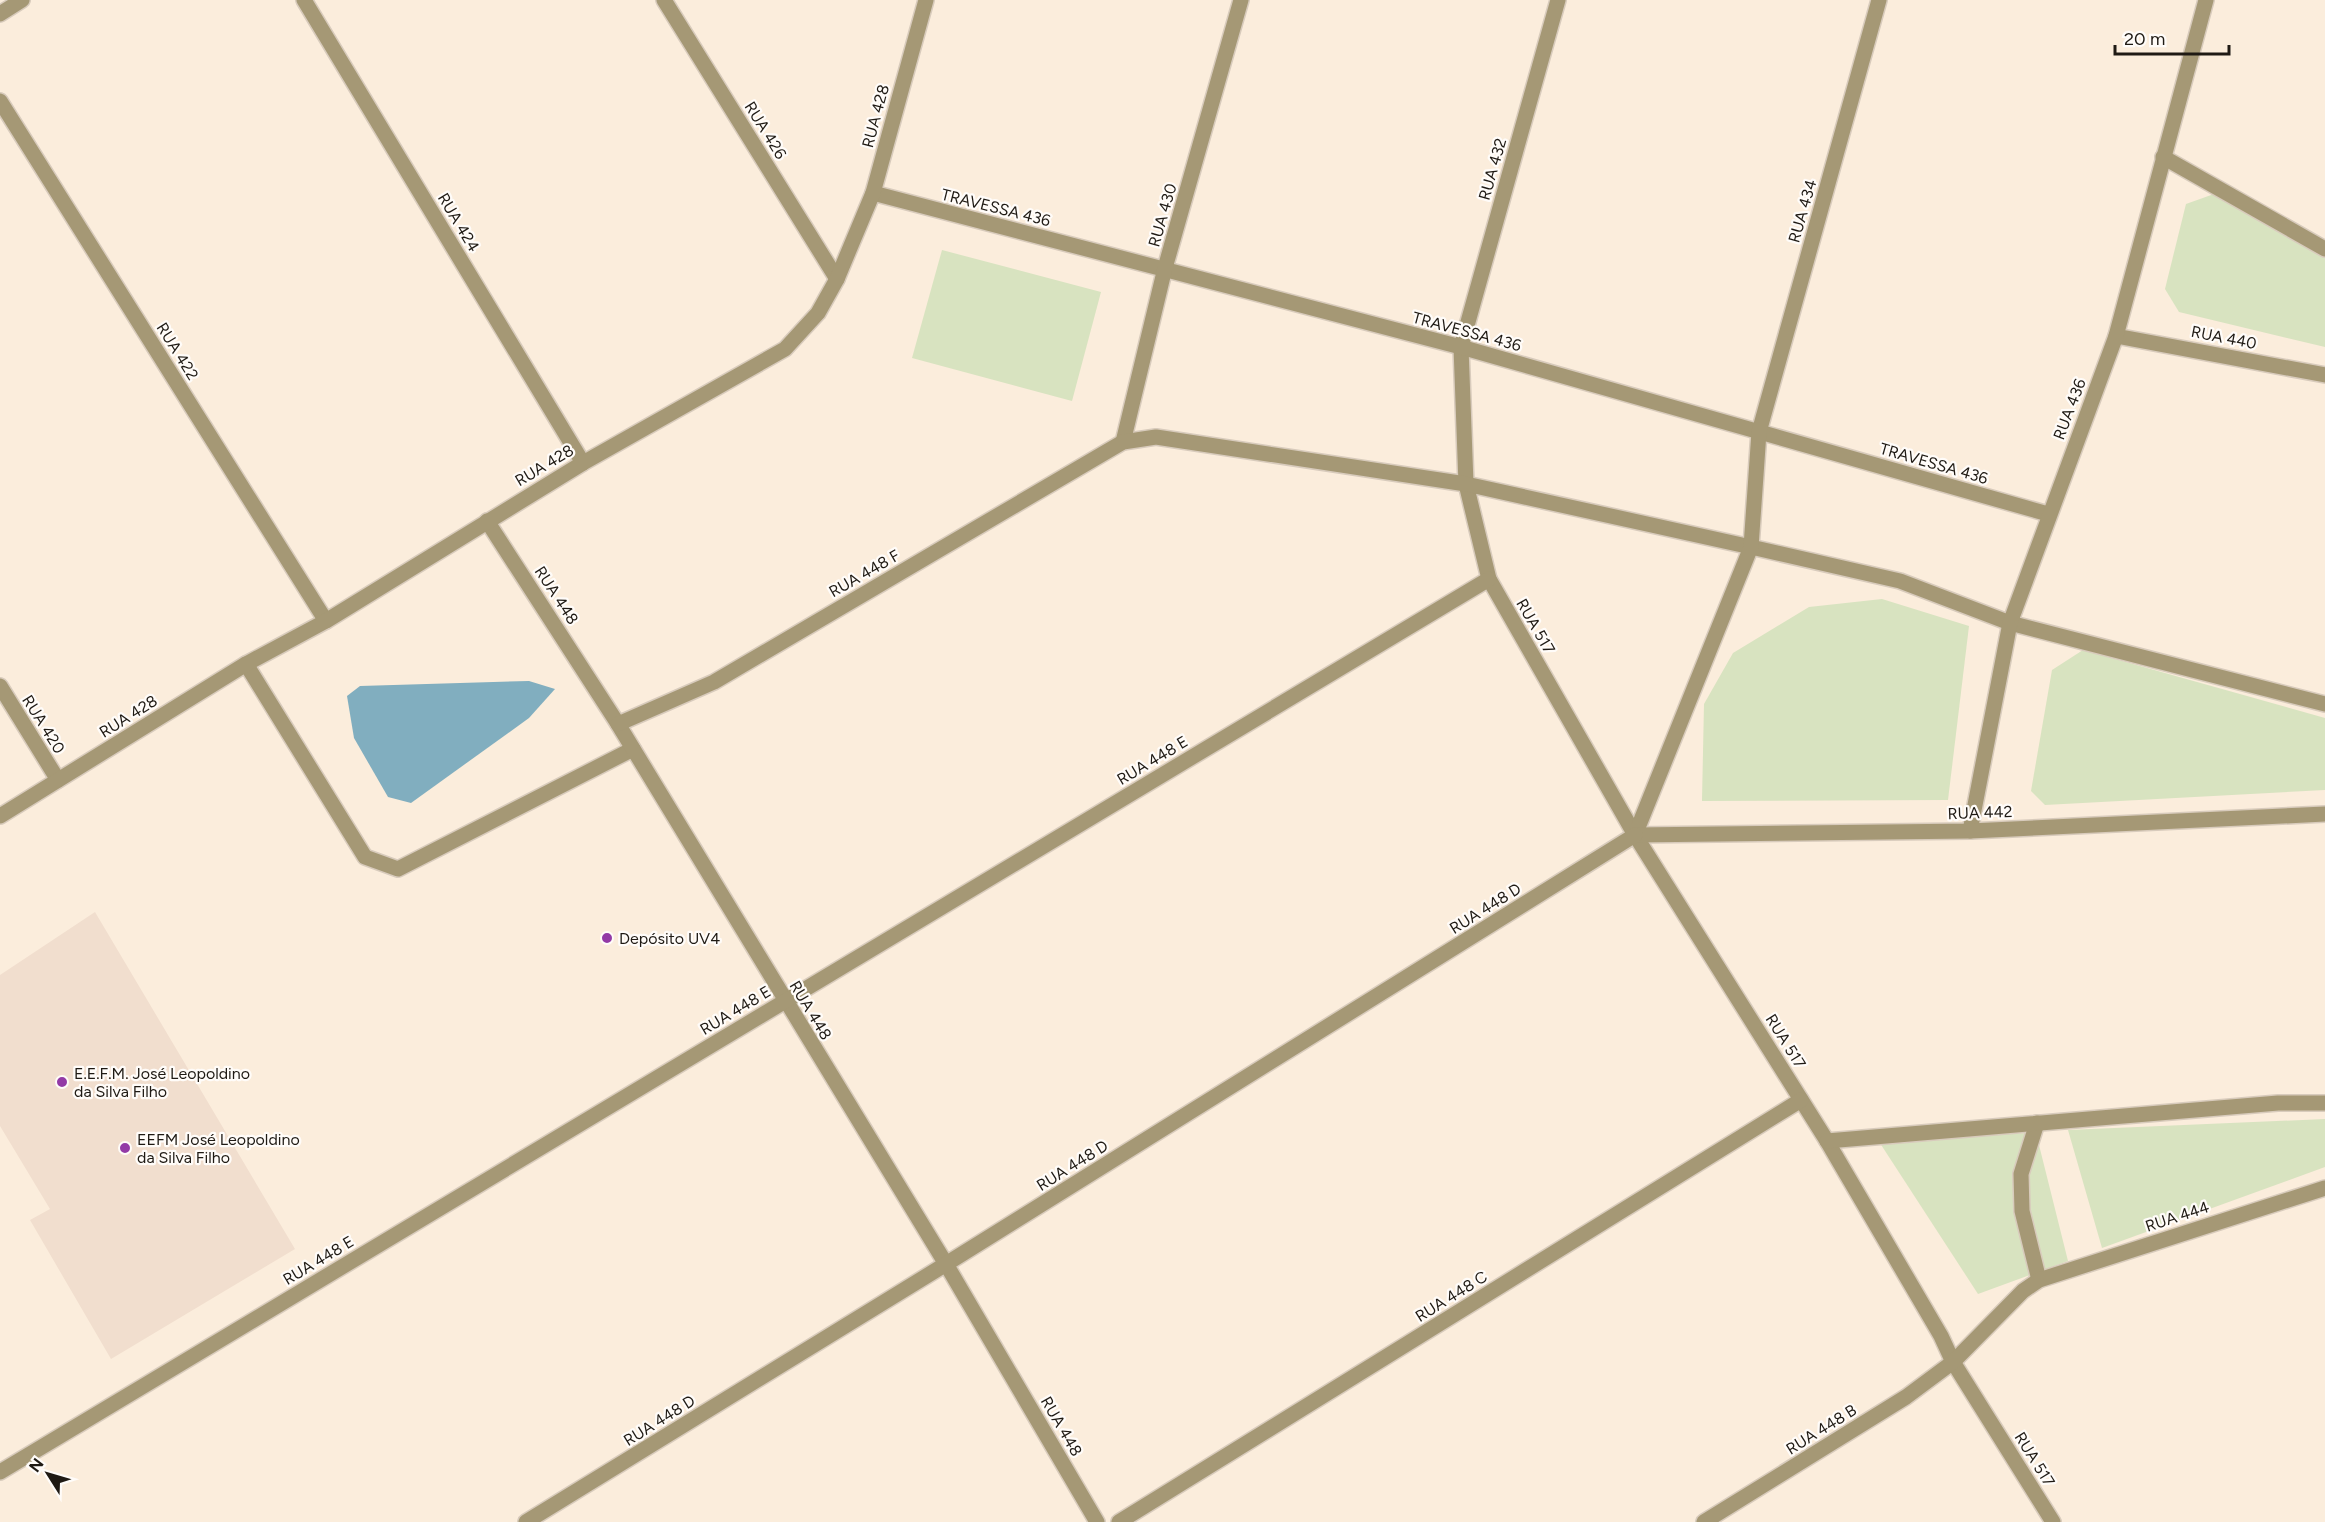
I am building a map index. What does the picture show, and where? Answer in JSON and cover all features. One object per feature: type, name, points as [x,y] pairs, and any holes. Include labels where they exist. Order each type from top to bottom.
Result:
[{"type":"street","points":[[0,14],[22,0]]},
{"type":"street","name":"RUA 424","points":[[303,0],[583,463]]},
{"type":"street","name":"RUA 426","points":[[664,0],[837,279]]},
{"type":"street","name":"RUA 428","points":[[0,816],[246,664],[326,621],[583,463],[785,349],[818,313],[837,279],[873,193],[926,0]]},
{"type":"street","name":"RUA 430","points":[[1123,442],[1165,268],[1241,0]]},
{"type":"street","name":"RUA 432","points":[[1466,484],[1461,347],[1558,0]]},
{"type":"street","name":"RUA 434","points":[[1635,835],[1751,547],[1759,432],[1879,0]]},
{"type":"street","name":"RUA 436","points":[[1970,831],[2010,623],[2048,514],[2116,336],[2206,0]]},
{"type":"street","name":"RUA 422","points":[[0,101],[326,621]]},
{"type":"street","points":[[2163,157],[2325,249]]},
{"type":"street","name":"TRAVESSA 436","points":[[873,193],[1461,347],[2048,514]]},
{"type":"street","name":"RUA 440","points":[[2116,336],[2325,375]]},
{"type":"street","points":[[1123,442],[1156,437],[1466,484],[1900,581],[2010,623],[2325,704]]},
{"type":"street","name":"RUA 448 F","points":[[618,724],[714,682],[1123,442]]},
{"type":"street","name":"RUA 517","points":[[1466,484],[1489,579],[1635,835],[1827,1141],[1941,1336],[1953,1362],[2053,1522]]},
{"type":"street","name":"RUA 448","points":[[487,521],[633,748],[946,1264],[1097,1522]]},
{"type":"street","name":"RUA 448 E","points":[[0,1472],[1489,579]]},
{"type":"street","points":[[246,664],[365,857],[398,869],[633,748]]},
{"type":"street","name":"RUA 420","points":[[0,686],[58,780]]},
{"type":"street","name":"RUA 442","points":[[1635,835],[1970,831],[2325,814]]},
{"type":"street","name":"RUA 448 D","points":[[526,1522],[946,1264],[1635,835]]},
{"type":"street","name":"RUA 448 C","points":[[1119,1522],[1801,1100]]},
{"type":"street","points":[[1827,1141],[2278,1103],[2325,1103]]},
{"type":"street","points":[[2037,1123],[2021,1174],[2022,1211],[2039,1280]]},
{"type":"street","name":"RUA 444","points":[[1953,1362],[2023,1291],[2039,1280],[2325,1188]]},
{"type":"street","name":"RUA 448 B","points":[[1704,1522],[1906,1397],[1953,1362]]},
{"type":"shaded area","name":"EEFM José Leopoldino da Silva Filho","points":[[95,912],[295,1249],[111,1359],[30,1220],[50,1209],[0,1126],[0,975]]},
{"type":"green space","points":[[2214,194],[2325,258],[2325,347],[2179,312],[2165,289],[2186,204]]},
{"type":"green space","points":[[942,250],[1101,292],[1072,401],[912,358]]},
{"type":"green space","points":[[1882,599],[1969,626],[1948,800],[1702,801],[1704,704],[1733,653],[1809,607]]},
{"type":"green space","points":[[2083,650],[2325,718],[2325,790],[2045,805],[2031,791],[2052,670]]},
{"type":"green space","points":[[2325,1119],[2325,1167],[2102,1248],[2068,1130]]},
{"type":"green space","points":[[2036,1133],[2068,1261],[1978,1294],[1876,1137]]},
{"type":"water","points":[[529,681],[555,689],[529,718],[411,803],[388,797],[354,738],[347,696],[360,686]]},
{"type":"place","name":"Depósito UV4","points":[[607,938]]},
{"type":"place","name":"E.E.F.M. José Leopoldino da Silva Filho","points":[[62,1082]]},
{"type":"place","name":"EEFM José Leopoldino da Silva Filho","points":[[125,1148]]}]
